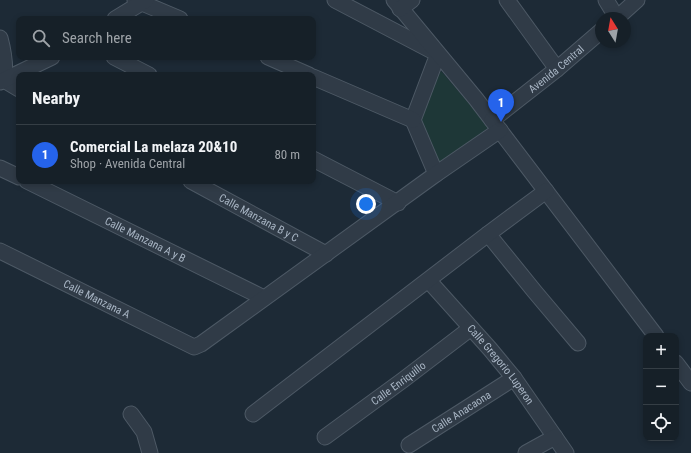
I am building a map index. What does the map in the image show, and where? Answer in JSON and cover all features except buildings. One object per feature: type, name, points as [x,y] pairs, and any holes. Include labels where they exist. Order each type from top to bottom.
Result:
[{"type":"street","points":[[335,0],[438,54]]},
{"type":"street","points":[[506,0],[557,69]]},
{"type":"street","points":[[606,0],[613,12]]},
{"type":"street","points":[[624,12],[637,0]]},
{"type":"street","points":[[119,16],[141,1],[174,16]]},
{"type":"street","points":[[402,3],[438,54],[496,125],[654,333]]},
{"type":"street","name":"Avenida Central","points":[[194,347],[201,344],[398,203],[436,174],[496,125],[595,36]]},
{"type":"street","points":[[0,38],[6,67],[2,81]]},
{"type":"street","points":[[413,120],[438,54]]},
{"type":"street","points":[[21,72],[46,60]]},
{"type":"street","points":[[120,60],[143,72]]},
{"type":"street","points":[[275,60],[302,72]]},
{"type":"street","points":[[2,81],[16,74]]},
{"type":"street","points":[[316,78],[413,120],[436,174]]},
{"type":"street","points":[[2,81],[16,87]]},
{"type":"street","points":[[316,161],[398,203]]},
{"type":"street","points":[[0,168],[16,176]]},
{"type":"street","name":"Calle Manzana A y B","points":[[33,184],[264,298]]},
{"type":"street","name":"Calle Manzana B y C","points":[[197,184],[326,254]]},
{"type":"street","points":[[253,414],[546,191]]},
{"type":"street","points":[[488,234],[578,343]]},
{"type":"street","name":"Calle Manzana A","points":[[0,251],[194,347]]},
{"type":"street","name":"Calle Gregorio Luperon","points":[[429,281],[514,378],[566,453]]},
{"type":"street","name":"Calle Enriquillo","points":[[325,437],[471,328]]},
{"type":"street","points":[[679,367],[691,382]]},
{"type":"street","name":"Calle Anacaona","points":[[409,445],[514,378]]},
{"type":"street","points":[[132,414],[144,432],[150,453]]},
{"type":"street","points":[[526,453],[555,437]]},
{"type":"green space","points":[[441,71],[489,127],[438,165],[418,118]]},
{"type":"place","name":"Comercial La melaza 20&10","points":[[501,122]]}]
